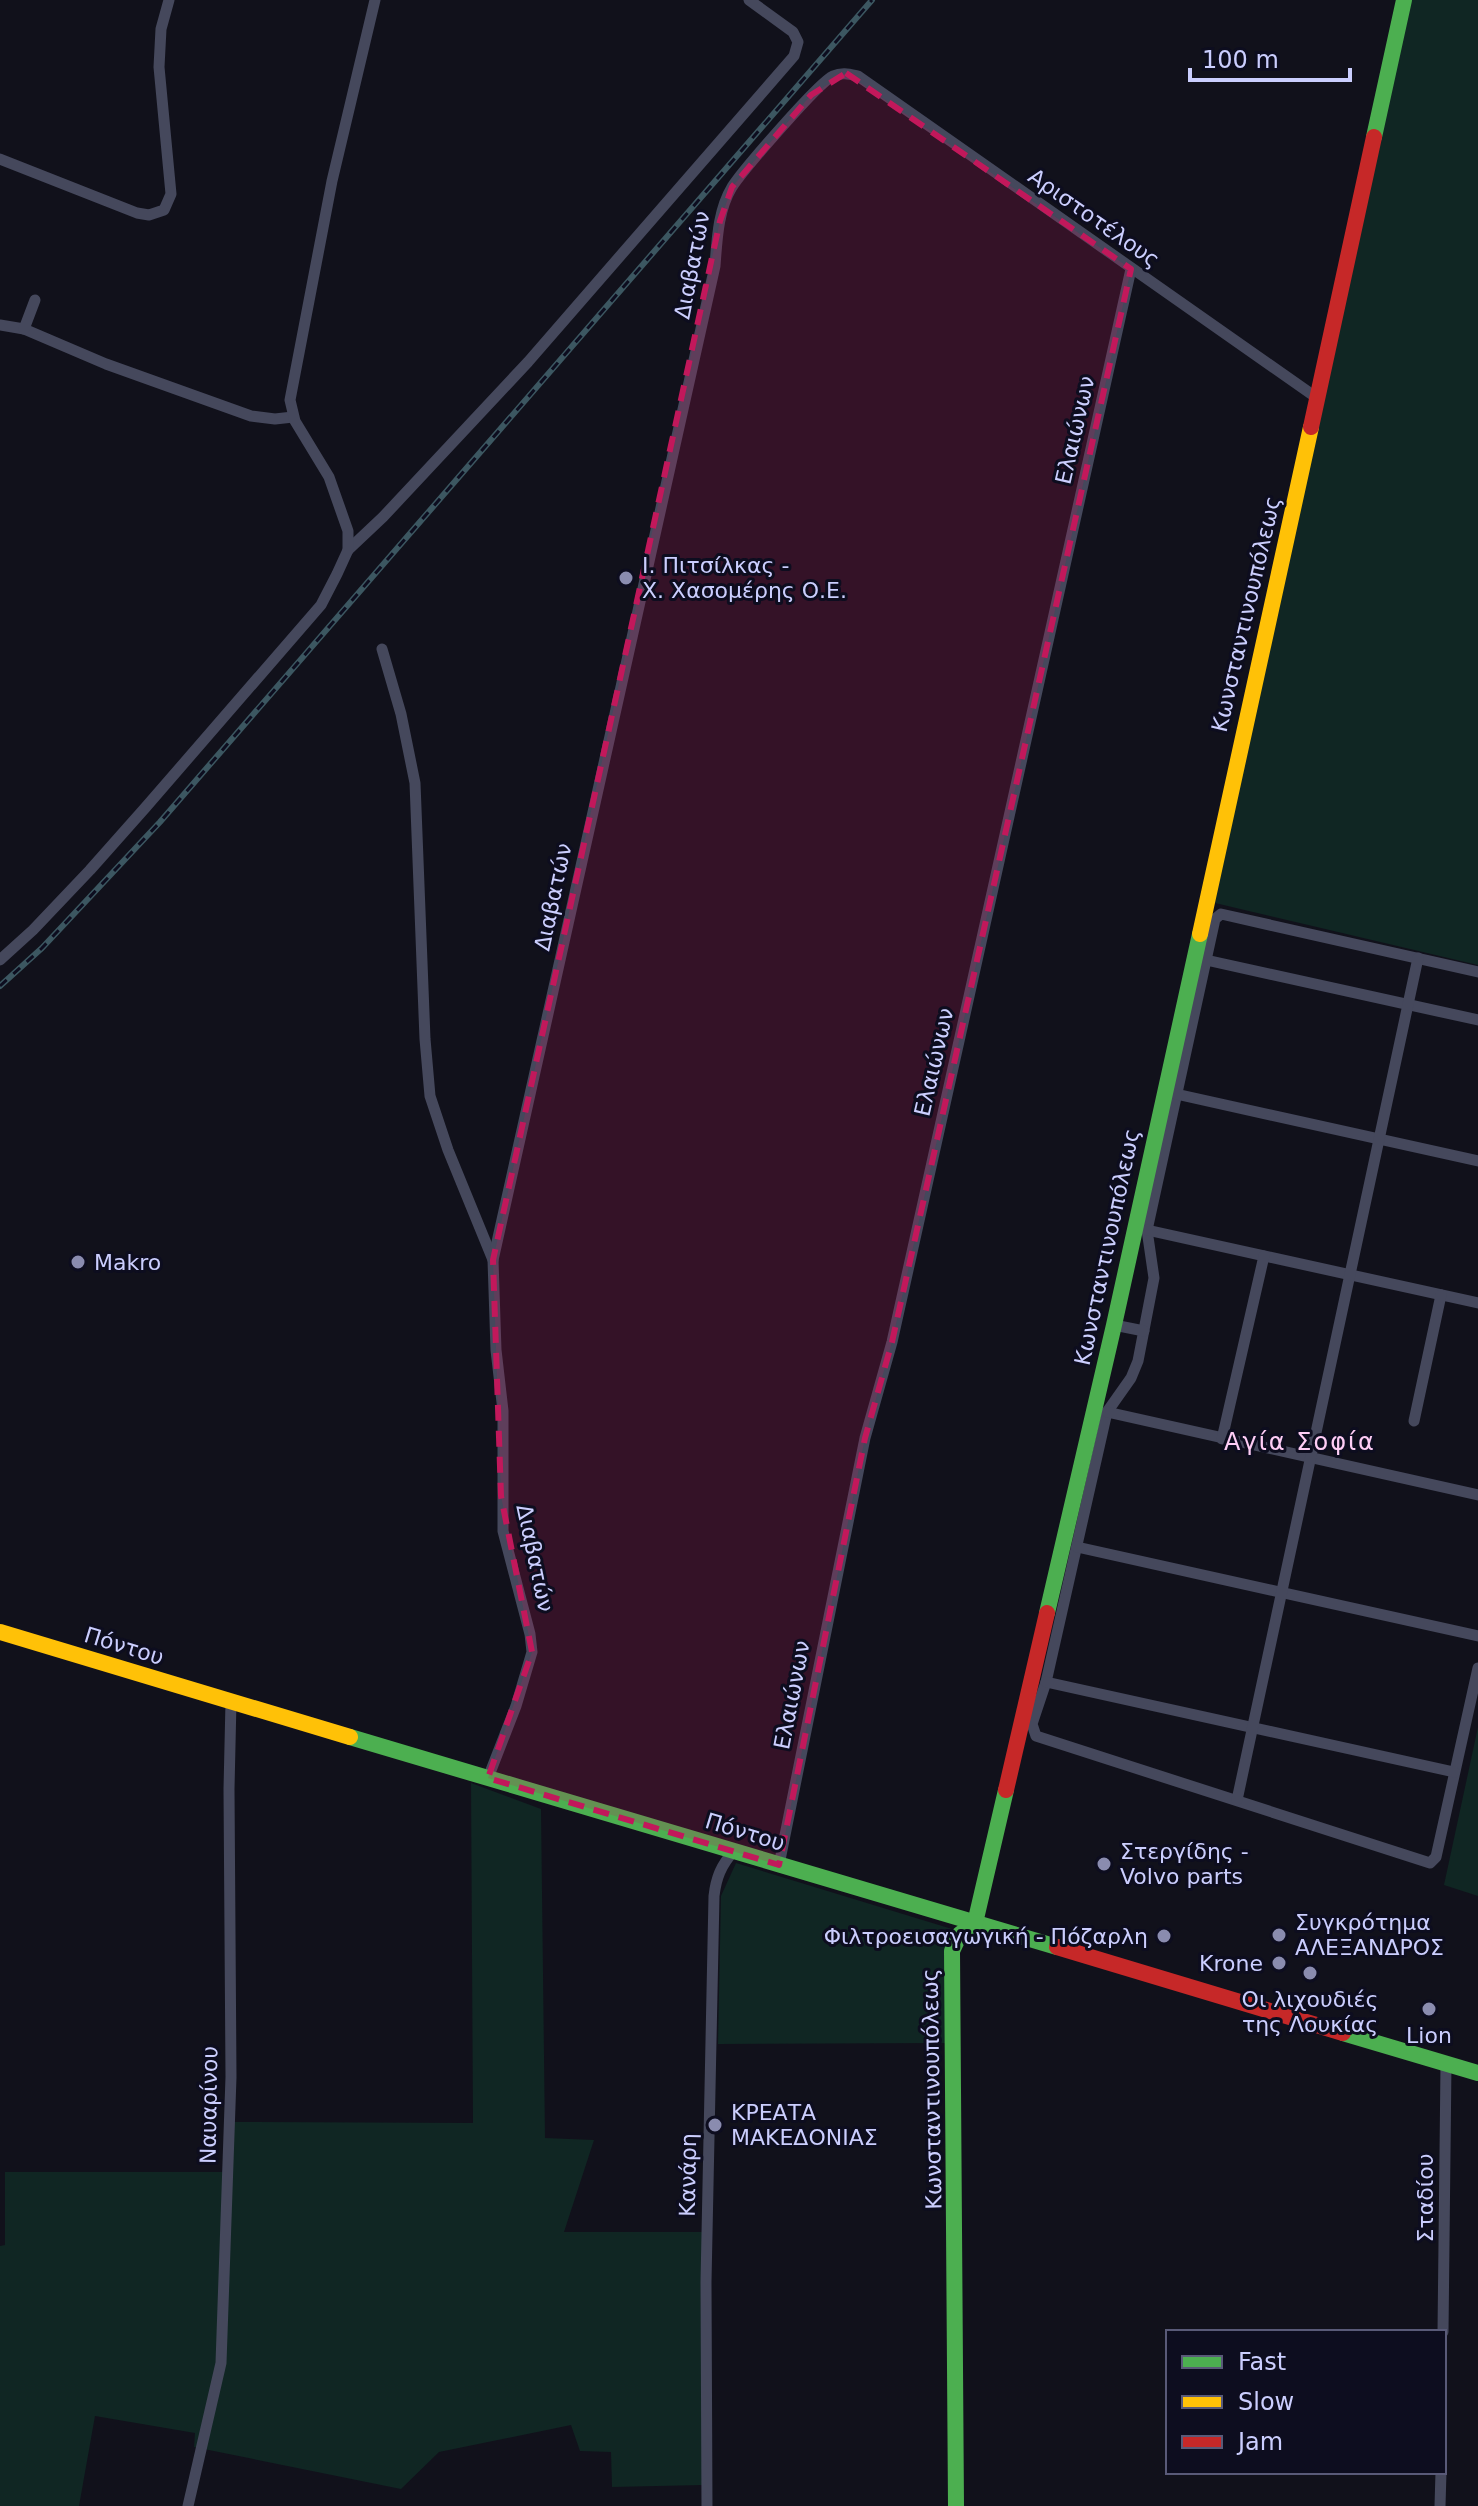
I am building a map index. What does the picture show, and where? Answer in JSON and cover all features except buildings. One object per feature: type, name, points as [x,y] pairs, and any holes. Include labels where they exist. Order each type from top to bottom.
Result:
[{"type":"street","points":[[0,159],[137,213],[149,215],[164,210],[171,194],[159,47],[169,0]]},
{"type":"street","points":[[348,550],[348,531],[340,504],[329,477],[293,417],[290,400],[332,181],[375,0]]},
{"type":"street","points":[[0,960],[90,870],[321,605],[348,550],[383,517],[528,362],[787,65],[798,47],[795,35],[749,0]]},
{"type":"street","name":"Κωνσταντινουπόλεως","points":[[956,2506],[952,1951],[960,1934],[975,1923],[1114,1325],[1404,0]]},
{"type":"street","name":"Αριστοτέλους","points":[[846,73],[872,85],[1317,398]]},
{"type":"street","name":"Διαβατών","points":[[488,1778],[516,1706],[532,1652],[503,1531],[503,1411],[495,1338],[493,1260],[715,266],[722,212],[732,187],[811,95],[829,78],[846,73]]},
{"type":"street","name":"Ελαιώνων","points":[[779,1865],[865,1438],[892,1342],[1131,269]]},
{"type":"street","points":[[24,329],[35,300]]},
{"type":"street","points":[[0,325],[24,329],[106,364],[251,416],[275,419],[293,417]]},
{"type":"street","points":[[382,649],[401,714],[415,783],[430,1096],[448,1150],[493,1260]]},
{"type":"street","points":[[1478,972],[1221,914],[1215,919],[1147,1230],[1154,1278],[1138,1361],[1131,1378],[1107,1412],[1046,1682],[1032,1724],[1036,1736],[1430,1863],[1436,1857],[1478,1668]]},
{"type":"street","points":[[1237,1800],[1418,958]]},
{"type":"street","points":[[1206,960],[1478,1020]]},
{"type":"street","points":[[1176,1094],[1478,1161]]},
{"type":"street","points":[[1147,1230],[1478,1303]]},
{"type":"street","points":[[1222,1439],[1264,1256]]},
{"type":"street","points":[[1414,1421],[1441,1295]]},
{"type":"street","points":[[1114,1325],[1144,1331]]},
{"type":"street","points":[[1107,1412],[1478,1495]]},
{"type":"street","points":[[1077,1547],[1478,1636]]},
{"type":"street","name":"Πόντου","points":[[0,1632],[1478,2073]]},
{"type":"street","points":[[1046,1682],[1454,1772]]},
{"type":"street","name":"Ναυαρίνου","points":[[188,2506],[221,2363],[231,2077],[231,1701]]},
{"type":"street","name":"Κανάρη","points":[[707,2506],[706,2282],[714,1896],[722,1868],[734,1851]]},
{"type":"street","name":"Σταδίου","points":[[1443,2330],[1446,2064]]},
{"type":"street","points":[[1440,2506],[1441,2474]]},
{"type":"highlighted area","points":[[846,73],[1131,269],[892,1342],[865,1438],[779,1865],[488,1778],[532,1652],[501,1496],[493,1260],[509,1182],[720,221],[732,187],[811,95]]},
{"type":"green space","points":[[1407,0],[1478,0],[1478,965],[1215,903]]},
{"type":"green space","points":[[1478,1727],[1478,1896],[1444,1885]]},
{"type":"green space","points":[[471,1783],[541,1809],[545,2138],[594,2140],[564,2232],[703,2232],[703,2485],[612,2487],[611,2452],[580,2451],[571,2425],[439,2452],[401,2489],[194,2447],[195,2433],[95,2416],[79,2506],[0,2506],[0,2246],[5,2245],[5,2172],[230,2172],[233,2122],[473,2123]]},
{"type":"green space","points":[[736,1863],[952,1929],[946,1955],[946,2043],[718,2044],[721,1896]]},
{"type":"railway","points":[[0,986],[42,948],[160,822],[872,0]]},
{"type":"traffic: fast","points":[[1374,137],[1404,0]]},
{"type":"traffic: fast","points":[[1047,1613],[1200,934]]},
{"type":"traffic: fast","points":[[350,1737],[1057,1947]]},
{"type":"traffic: fast","points":[[956,2506],[952,1951],[960,1934],[975,1923],[1006,1790]]},
{"type":"traffic: fast","points":[[1343,2033],[1478,2073]]},
{"type":"traffic: slow","points":[[1200,934],[1311,427]]},
{"type":"traffic: slow","points":[[0,1632],[350,1737]]},
{"type":"traffic: jam","points":[[1311,427],[1374,137]]},
{"type":"traffic: jam","points":[[1006,1790],[1047,1613]]},
{"type":"traffic: jam","points":[[1057,1947],[1343,2033]]},
{"type":"place","name":"Ι. Πιτσίλκας - Χ. Χασομέρης Ο.Ε.","points":[[626,578]]},
{"type":"place","name":"Makro","points":[[78,1262]]},
{"type":"place","name":"Στεργίδης - Volvo parts","points":[[1104,1864]]},
{"type":"place","name":"Συγκρότημα ΑΛΕΞΑΝΔΡΟΣ","points":[[1279,1935]]},
{"type":"place","name":"Φιλτροεισαγωγική - Πόζαρλη","points":[[1164,1936]]},
{"type":"place","name":"Krone","points":[[1279,1963]]},
{"type":"place","name":"Οι λιχουδιές της Λουκίας","points":[[1310,1973]]},
{"type":"place","name":"Lion","points":[[1429,2009]]},
{"type":"place","name":"ΚΡΕΑΤΑ ΜΑΚΕΔΟΝΙΑΣ","points":[[715,2125]]},
{"type":"district","name":"Αγία Σοφία","points":[[1300,1442]]}]
